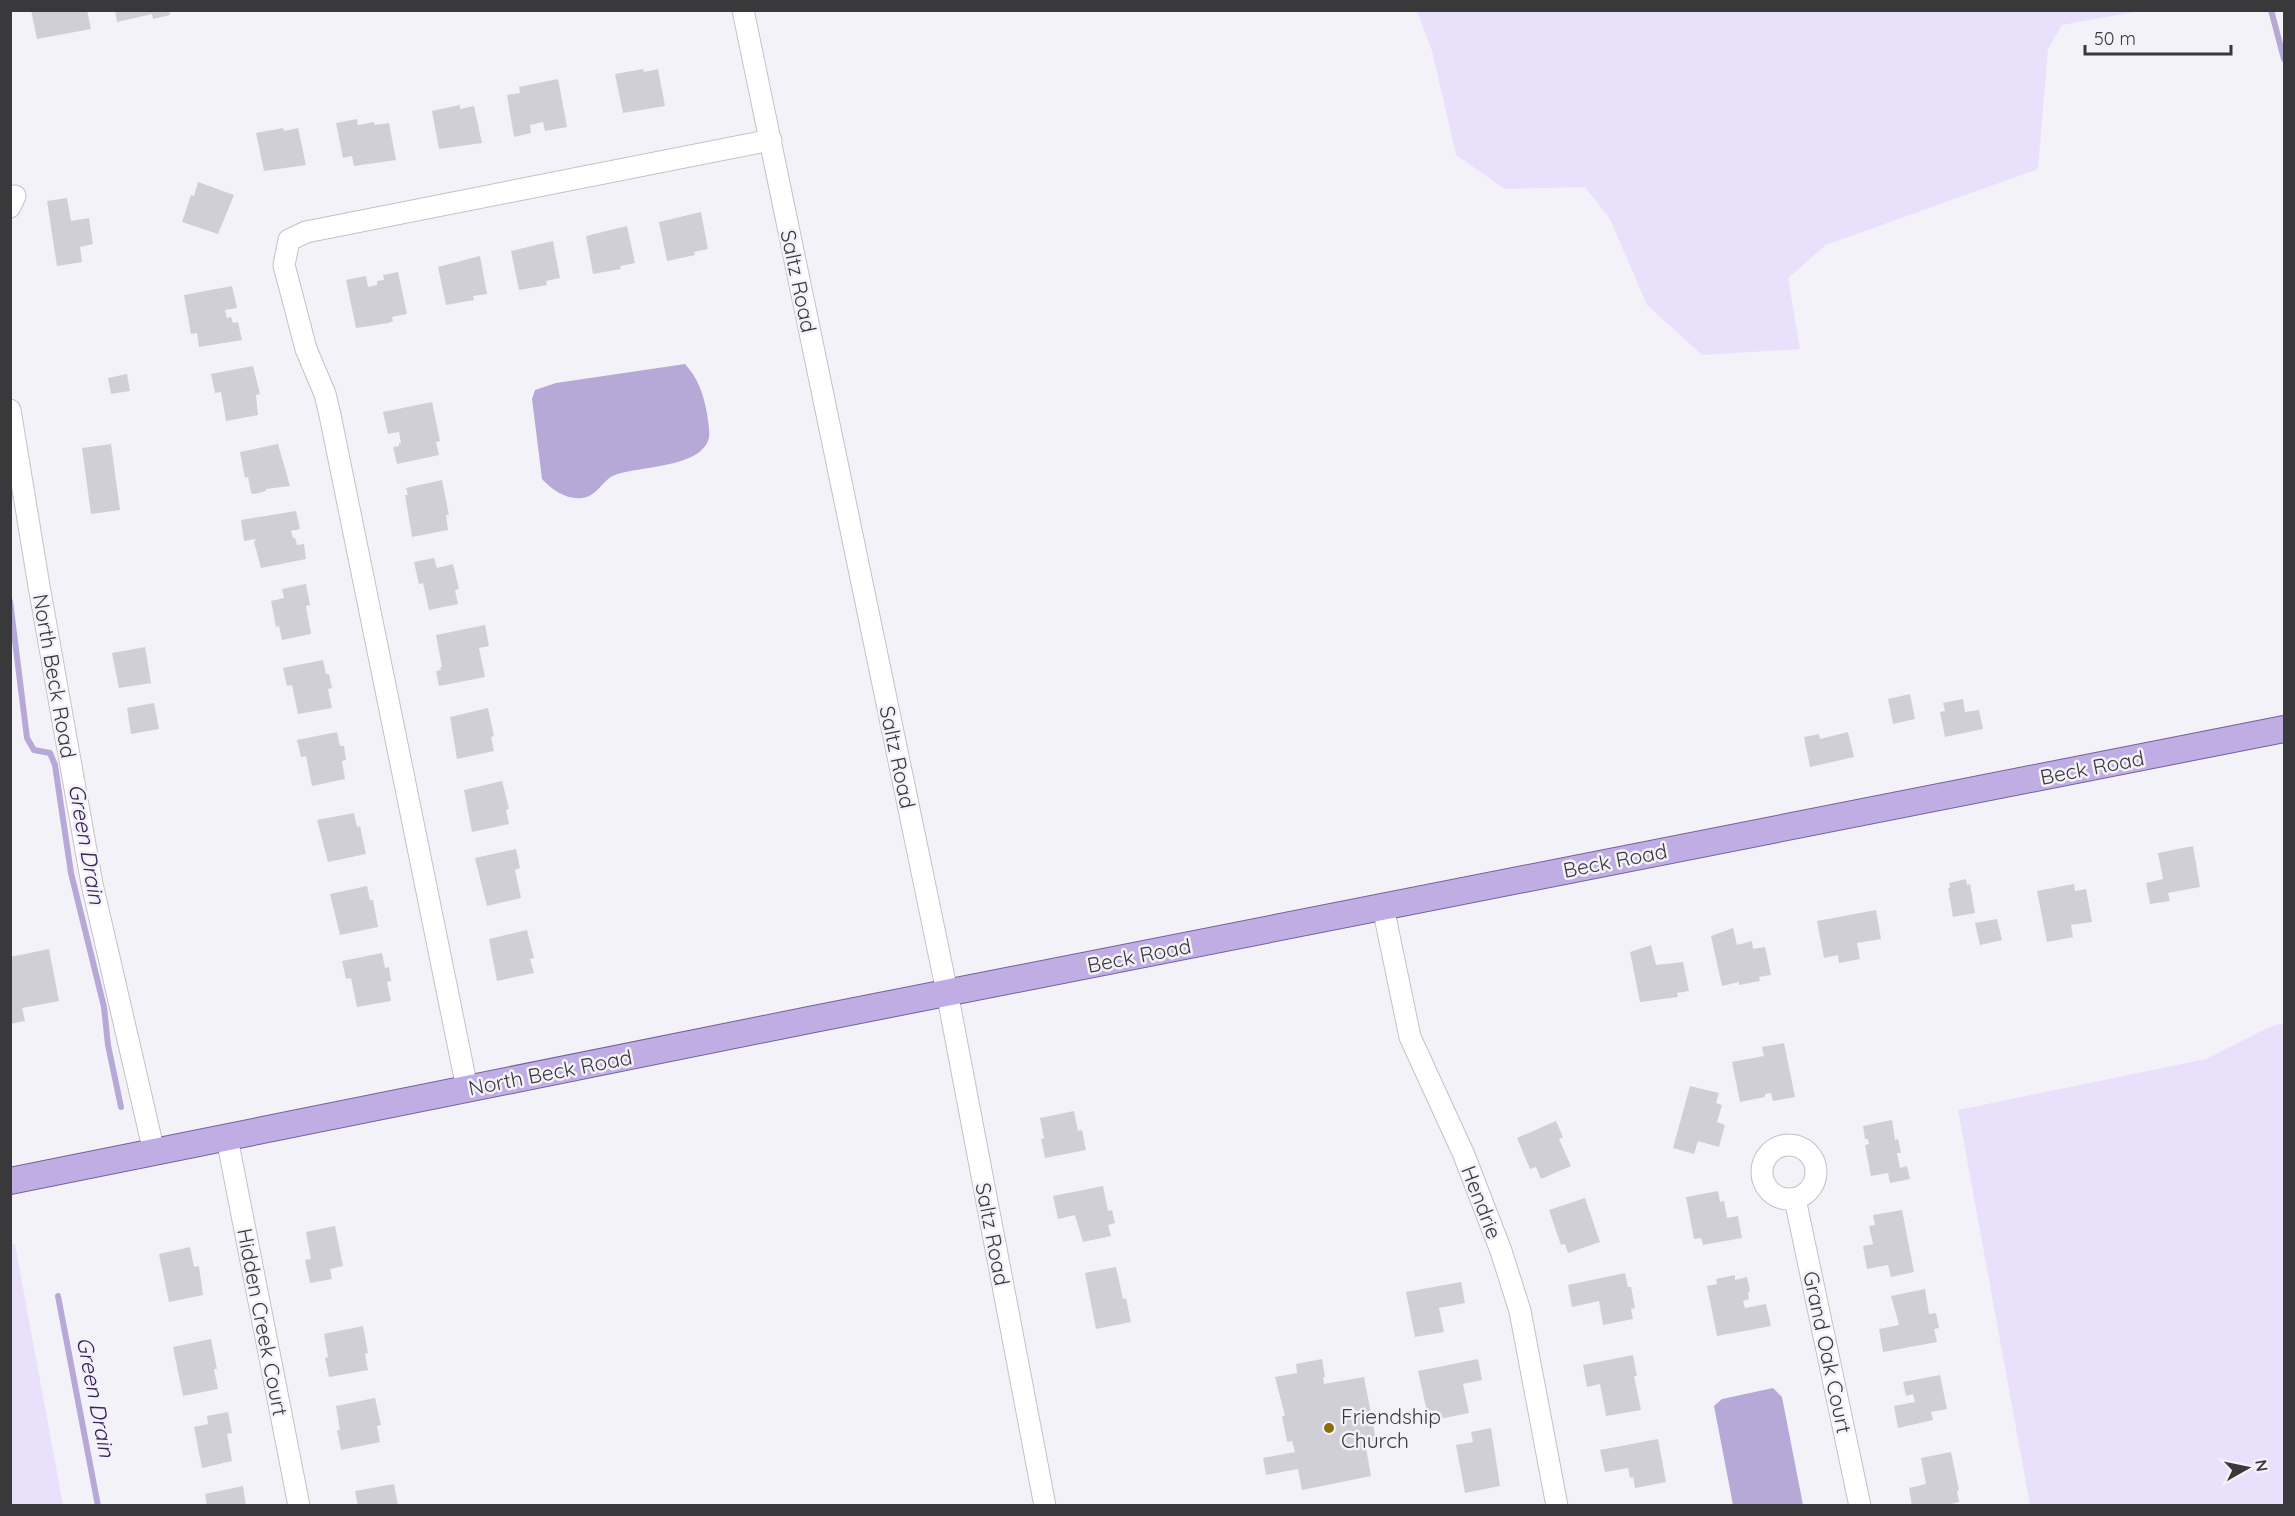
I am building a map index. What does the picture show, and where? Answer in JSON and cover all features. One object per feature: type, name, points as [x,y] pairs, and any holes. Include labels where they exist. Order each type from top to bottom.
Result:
[{"type":"main road","name":"Beck Road","points":[[946,992],[2284,729]]},
{"type":"main road","name":"North Beck Road","points":[[10,1181],[946,992]]},
{"type":"street","name":"Saltz Road","points":[[743,10],[946,992],[1045,1506]]},
{"type":"street","points":[[467,1088],[330,415],[325,394],[306,349],[284,265],[290,240],[306,232],[771,140]]},
{"type":"street","name":"North Beck Road","points":[[10,410],[92,884],[154,1152]]},
{"type":"street","name":"Hendrie","points":[[1383,907],[1410,1037],[1464,1155],[1501,1251],[1520,1311],[1557,1506]]},
{"type":"street","name":"Hidden Creek Court","points":[[227,1138],[299,1506]]},
{"type":"street","name":"Grand Oak Court","points":[[1795,1199],[1860,1506]]},
{"type":"shaded area","points":[[1417,10],[2140,11],[2062,25],[2048,49],[2038,169],[1826,245],[1788,278],[1800,349],[1702,355],[1647,305],[1610,219],[1585,187],[1505,189],[1456,155],[1432,51]]},
{"type":"shaded area","points":[[685,364],[697,381],[706,407],[709,435],[702,450],[680,461],[615,475],[592,494],[582,498],[560,493],[542,479],[532,399],[535,390],[556,383]]},
{"type":"shaded area","points":[[2284,1023],[2284,1505],[2030,1505],[1958,1110],[2206,1059],[2269,1027]]},
{"type":"shaded area","points":[[10,1244],[15,1244],[63,1505],[11,1505]]},
{"type":"shaded area","points":[[1773,1388],[1782,1397],[1803,1505],[1733,1505],[1714,1406],[1722,1399]]},
{"type":"building","points":[[31,10],[87,10],[91,29],[37,39]]},
{"type":"building","points":[[115,10],[169,10],[170,15],[153,19],[152,14],[117,22]]},
{"type":"building","points":[[643,69],[644,72],[658,69],[665,106],[623,113],[615,74]]},
{"type":"building","points":[[558,79],[567,127],[545,131],[543,122],[530,125],[531,133],[514,137],[507,95],[520,93],[519,87]]},
{"type":"building","points":[[460,105],[460,109],[474,106],[482,143],[439,149],[432,111]]},
{"type":"building","points":[[357,119],[358,125],[374,122],[375,125],[389,123],[396,160],[354,166],[352,156],[343,158],[336,123]]},
{"type":"building","points":[[283,128],[284,131],[298,128],[306,165],[264,171],[256,133]]},
{"type":"building","points":[[198,182],[234,195],[218,234],[182,222]]},
{"type":"building","points":[[67,198],[71,221],[89,218],[93,244],[80,247],[82,262],[57,266],[47,201]]},
{"type":"building","points":[[701,212],[708,249],[694,252],[695,255],[667,261],[659,222]]},
{"type":"building","points":[[627,226],[635,263],[620,266],[621,269],[593,274],[586,236]]},
{"type":"building","points":[[553,241],[560,278],[546,281],[547,285],[519,290],[511,251]]},
{"type":"building","points":[[480,256],[487,294],[473,296],[474,300],[446,305],[438,267]]},
{"type":"building","points":[[398,272],[407,314],[392,317],[393,321],[389,323],[356,328],[346,280],[366,276],[368,287],[377,285],[377,281],[384,280],[383,275]]},
{"type":"building","points":[[232,286],[237,308],[225,310],[227,318],[231,317],[233,323],[238,322],[242,340],[199,347],[197,333],[191,334],[184,295]]},
{"type":"building","points":[[253,366],[260,394],[256,395],[258,415],[226,421],[221,392],[215,393],[211,374]]},
{"type":"building","points":[[127,374],[130,391],[111,394],[108,378]]},
{"type":"building","points":[[432,402],[440,441],[436,442],[439,455],[397,464],[393,447],[401,443],[399,432],[388,434],[383,412]]},
{"type":"building","points":[[111,444],[120,510],[91,514],[82,448]]},
{"type":"building","points":[[278,444],[290,486],[251,493],[248,477],[245,478],[240,452]]},
{"type":"building","points":[[442,480],[449,515],[446,515],[448,530],[412,537],[405,495],[408,495],[406,488]]},
{"type":"building","points":[[296,511],[300,529],[291,531],[297,545],[304,544],[306,559],[261,568],[254,542],[256,539],[244,541],[241,520]]},
{"type":"building","points":[[434,558],[437,568],[453,564],[459,589],[455,590],[458,604],[429,610],[423,583],[419,584],[414,562]]},
{"type":"building","points":[[306,584],[310,605],[306,606],[311,634],[282,640],[279,626],[276,627],[271,601],[284,598],[282,589]]},
{"type":"building","points":[[485,625],[489,646],[479,648],[485,677],[439,686],[436,671],[441,670],[440,667],[442,667],[436,635]]},
{"type":"building","points":[[145,647],[151,683],[119,688],[112,653]]},
{"type":"building","points":[[323,660],[332,688],[328,689],[332,708],[298,714],[292,685],[287,686],[283,668]]},
{"type":"building","points":[[1910,694],[1915,719],[1893,724],[1888,699]]},
{"type":"building","points":[[1963,699],[1965,712],[1979,710],[1983,729],[1945,737],[1940,712],[1945,711],[1943,703]]},
{"type":"building","points":[[154,703],[159,729],[131,734],[127,708]]},
{"type":"building","points":[[488,708],[494,736],[491,737],[494,751],[457,759],[450,717]]},
{"type":"building","points":[[337,732],[340,746],[344,746],[346,760],[342,761],[345,779],[312,786],[306,756],[301,757],[297,740]]},
{"type":"building","points":[[1848,732],[1854,757],[1810,767],[1804,737],[1819,734],[1820,739]]},
{"type":"building","points":[[502,781],[509,809],[506,810],[509,824],[472,832],[464,790]]},
{"type":"building","points":[[354,813],[357,827],[360,826],[366,854],[328,862],[317,820]]},
{"type":"building","points":[[2193,846],[2200,887],[2168,893],[2170,901],[2150,904],[2146,883],[2163,879],[2158,853]]},
{"type":"building","points":[[516,849],[520,868],[515,870],[521,898],[487,906],[475,858]]},
{"type":"building","points":[[1966,879],[1967,885],[1970,884],[1975,913],[1953,917],[1949,883]]},
{"type":"building","points":[[2074,884],[2075,891],[2086,889],[2092,922],[2071,925],[2073,937],[2047,942],[2037,891]]},
{"type":"building","points":[[367,886],[370,900],[373,900],[378,927],[340,935],[330,894]]},
{"type":"building","points":[[1876,910],[1881,939],[1857,943],[1860,959],[1839,963],[1838,955],[1824,958],[1817,921]]},
{"type":"building","points":[[1997,919],[2002,940],[1980,945],[1975,923]]},
{"type":"building","points":[[1733,928],[1737,945],[1752,941],[1753,949],[1765,947],[1771,975],[1759,977],[1760,981],[1722,986],[1711,936]]},
{"type":"building","points":[[527,930],[534,958],[530,959],[534,973],[497,981],[489,939]]},
{"type":"building","points":[[1651,945],[1656,965],[1683,962],[1689,991],[1677,993],[1678,997],[1640,1002],[1630,952]]},
{"type":"building","points":[[49,949],[59,1001],[22,1008],[25,1021],[10,1024],[10,957]]},
{"type":"building","points":[[382,953],[385,968],[389,967],[391,981],[387,982],[391,1001],[357,1007],[351,978],[346,979],[342,961]]},
{"type":"building","points":[[1784,1043],[1795,1097],[1773,1101],[1771,1093],[1765,1094],[1765,1097],[1740,1102],[1732,1062],[1764,1056],[1762,1047]]},
{"type":"building","points":[[1690,1086],[1719,1093],[1716,1103],[1722,1105],[1717,1122],[1725,1125],[1719,1147],[1698,1141],[1694,1154],[1673,1148]]},
{"type":"building","points":[[1074,1111],[1078,1131],[1082,1130],[1086,1150],[1045,1158],[1040,1118]]},
{"type":"building","points":[[1892,1120],[1895,1140],[1898,1139],[1901,1153],[1897,1153],[1900,1168],[1907,1166],[1910,1179],[1890,1183],[1888,1173],[1871,1176],[1865,1145],[1869,1144],[1868,1139],[1865,1139],[1863,1126]]},
{"type":"building","points":[[1556,1121],[1563,1137],[1559,1139],[1571,1166],[1541,1179],[1536,1167],[1530,1169],[1517,1138]]},
{"type":"building","points":[[1103,1186],[1108,1211],[1112,1210],[1115,1223],[1108,1225],[1111,1236],[1083,1242],[1075,1215],[1058,1219],[1053,1196]]},
{"type":"building","points":[[1718,1191],[1720,1202],[1724,1201],[1727,1218],[1738,1216],[1742,1238],[1703,1245],[1701,1238],[1694,1239],[1686,1197]]},
{"type":"building","points":[[1585,1198],[1600,1242],[1568,1253],[1565,1244],[1561,1245],[1549,1210]]},
{"type":"building","points":[[1902,1210],[1914,1272],[1891,1277],[1888,1265],[1867,1269],[1863,1246],[1873,1244],[1869,1226],[1875,1225],[1873,1215]]},
{"type":"building","points":[[335,1226],[343,1266],[330,1269],[332,1279],[310,1283],[305,1260],[311,1259],[306,1232]]},
{"type":"building","points":[[190,1247],[194,1267],[199,1266],[203,1295],[169,1302],[159,1254]]},
{"type":"building","points":[[1116,1267],[1131,1322],[1096,1329],[1085,1273]]},
{"type":"building","points":[[1625,1273],[1628,1287],[1631,1287],[1635,1308],[1631,1309],[1633,1319],[1603,1325],[1599,1301],[1572,1307],[1568,1285]]},
{"type":"building","points":[[1735,1275],[1735,1280],[1747,1277],[1750,1291],[1748,1292],[1749,1299],[1743,1301],[1745,1308],[1766,1304],[1771,1326],[1717,1336],[1707,1286],[1717,1284],[1716,1279]]},
{"type":"building","points":[[1461,1282],[1465,1303],[1439,1308],[1444,1332],[1415,1337],[1406,1292]]},
{"type":"building","points":[[1925,1289],[1929,1314],[1936,1313],[1939,1328],[1934,1329],[1937,1342],[1883,1352],[1879,1329],[1899,1325],[1891,1296]]},
{"type":"building","points":[[363,1326],[368,1353],[365,1354],[368,1370],[329,1377],[324,1334]]},
{"type":"building","points":[[211,1339],[218,1389],[183,1396],[173,1347]]},
{"type":"building","points":[[1633,1355],[1637,1376],[1634,1376],[1641,1410],[1606,1416],[1600,1384],[1587,1387],[1583,1365]]},
{"type":"building","name":"Friendship Church","points":[[1322,1359],[1324,1384],[1364,1377],[1376,1440],[1365,1442],[1371,1476],[1302,1490],[1298,1469],[1266,1475],[1263,1458],[1295,1452],[1292,1441],[1287,1442],[1282,1416],[1285,1416],[1275,1377],[1297,1373],[1296,1364]]},
{"type":"building","points":[[1478,1359],[1482,1380],[1463,1384],[1469,1413],[1429,1421],[1418,1371]]},
{"type":"building","points":[[1940,1375],[1947,1409],[1931,1412],[1933,1420],[1898,1428],[1894,1406],[1915,1402],[1913,1394],[1906,1396],[1903,1382]]},
{"type":"building","points":[[375,1398],[381,1425],[377,1426],[380,1442],[341,1450],[336,1406]]},
{"type":"building","points":[[228,1412],[232,1433],[227,1434],[232,1461],[202,1468],[194,1427],[208,1424],[207,1416]]},
{"type":"building","points":[[1491,1428],[1500,1486],[1465,1493],[1456,1445],[1473,1442],[1471,1432]]},
{"type":"building","points":[[1658,1439],[1666,1482],[1635,1488],[1628,1468],[1605,1472],[1600,1450]]},
{"type":"building","points":[[1951,1452],[1959,1490],[1957,1491],[1959,1502],[1943,1506],[1912,1506],[1909,1488],[1926,1484],[1921,1458]]},
{"type":"building","points":[[394,1484],[398,1506],[358,1506],[355,1491]]},
{"type":"building","points":[[243,1486],[246,1506],[207,1506],[205,1494]]},
{"type":"waterway","points":[[2271,10],[2284,59]]},
{"type":"waterway","name":"Green Drain","points":[[10,601],[27,738],[34,750],[50,753],[55,765],[71,873],[104,1007],[108,1045],[121,1107]]},
{"type":"waterway","name":"Green Drain","points":[[58,1296],[98,1506]]},
{"type":"place","name":"Friendship Church","points":[[1329,1428]]}]
